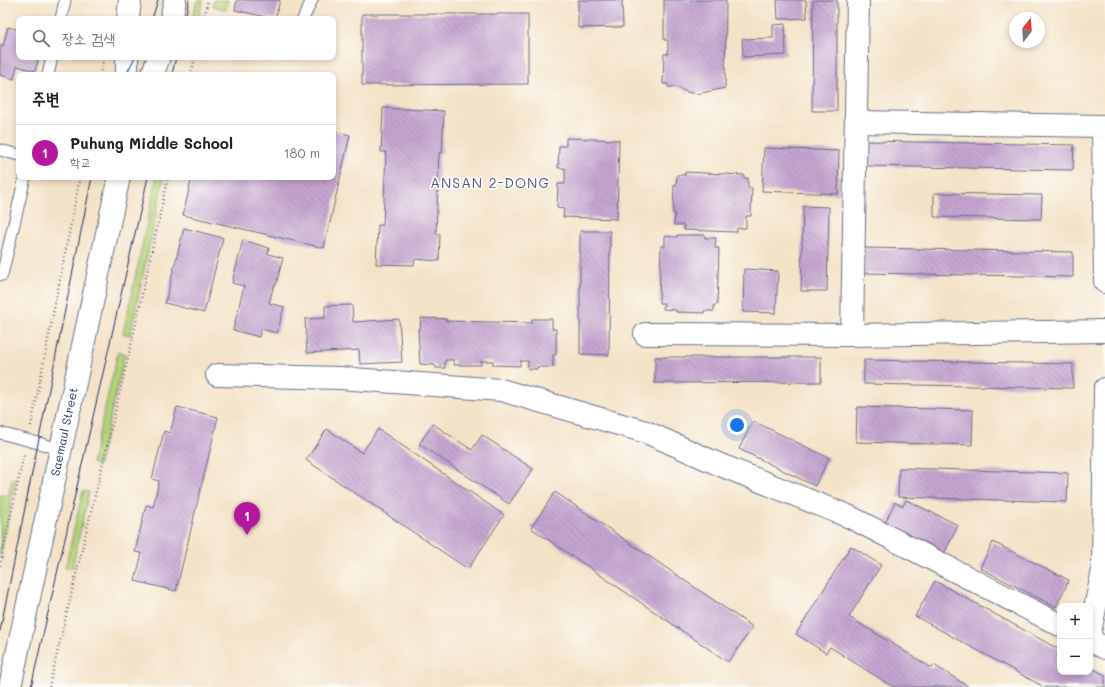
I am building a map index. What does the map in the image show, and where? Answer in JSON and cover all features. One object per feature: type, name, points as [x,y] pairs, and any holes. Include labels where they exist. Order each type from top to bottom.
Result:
[{"type":"street","points":[[128,16],[130,0]]},
{"type":"street","points":[[172,16],[175,0]]},
{"type":"street","points":[[852,335],[858,0]]},
{"type":"street","points":[[127,60],[127,72]]},
{"type":"street","points":[[153,72],[158,60]]},
{"type":"street","points":[[857,122],[1103,126],[1105,282]]},
{"type":"street","name":"Saemaul Street","points":[[10,687],[118,180]]},
{"type":"street","points":[[645,334],[852,335],[1105,331]]},
{"type":"street","points":[[217,375],[340,378],[502,390],[646,432],[718,464],[850,517],[1057,622]]},
{"type":"street","points":[[1093,619],[1104,570],[1105,389]]},
{"type":"street","points":[[1093,642],[1105,648]]},
{"type":"lane","points":[[62,16],[66,0]]},
{"type":"lane","points":[[304,16],[312,0]]},
{"type":"lane","points":[[49,72],[51,60]]},
{"type":"lane","points":[[0,150],[16,154]]},
{"type":"lane","points":[[2,275],[25,180]]},
{"type":"lane","points":[[0,433],[60,449]]},
{"type":"path","points":[[205,16],[208,0]]},
{"type":"path","points":[[101,72],[103,60]]},
{"type":"path","points":[[192,72],[194,60]]},
{"type":"path","points":[[0,566],[27,441],[79,180]]},
{"type":"path","points":[[49,687],[129,354],[167,180]]},
{"type":"green space","points":[[197,0],[203,0],[200,16],[193,16]]},
{"type":"green space","points":[[214,0],[228,0],[226,10],[213,6]]},
{"type":"green space","points":[[156,180],[163,180],[130,335],[123,334]]},
{"type":"green space","points":[[118,352],[125,354],[99,465],[92,463]]},
{"type":"green space","points":[[12,479],[16,480],[0,556],[0,495],[8,496]]},
{"type":"green space","points":[[83,491],[89,492],[72,569],[65,568]]},
{"type":"building","points":[[237,0],[280,0],[276,16],[262,16],[235,10]]},
{"type":"building","points":[[578,0],[622,0],[623,27],[578,28]]},
{"type":"building","points":[[664,0],[726,0],[725,88],[697,94],[687,92],[676,87],[668,87],[668,84],[663,84],[664,54],[668,54],[668,40],[664,40]]},
{"type":"building","points":[[777,0],[806,0],[807,18],[778,19]]},
{"type":"building","points":[[813,0],[837,0],[837,111],[812,111]]},
{"type":"building","points":[[362,14],[528,14],[528,84],[362,85]]},
{"type":"building","points":[[785,24],[786,55],[743,57],[742,39],[773,38],[773,25]]},
{"type":"building","points":[[8,27],[16,29],[16,60],[38,60],[35,71],[17,66],[14,79],[0,75],[0,45],[3,46]]},
{"type":"building","points":[[383,108],[444,111],[442,153],[439,153],[436,234],[440,234],[439,261],[415,259],[414,265],[376,264],[378,225],[383,225],[386,152],[381,152]]},
{"type":"building","points":[[336,132],[350,135],[324,248],[183,215],[191,180],[336,180]]},
{"type":"building","points":[[566,138],[619,140],[617,219],[563,217],[564,209],[557,208],[558,184],[565,184],[565,168],[558,168],[559,146],[566,146]]},
{"type":"building","points":[[865,141],[1074,145],[1073,170],[864,166]]},
{"type":"building","points":[[764,148],[839,151],[838,194],[762,191]]},
{"type":"building","points":[[685,172],[744,175],[744,178],[748,178],[748,188],[752,188],[751,216],[746,216],[746,228],[737,228],[737,232],[684,230],[684,225],[674,225],[674,185],[676,185],[677,175],[685,175]]},
{"type":"building","points":[[934,193],[1042,195],[1041,219],[934,217]]},
{"type":"building","points":[[803,206],[829,207],[827,291],[801,291]]},
{"type":"building","points":[[184,228],[223,238],[204,313],[165,303]]},
{"type":"building","points":[[580,231],[610,231],[609,355],[580,354]]},
{"type":"building","points":[[677,235],[705,235],[705,238],[716,238],[715,248],[719,248],[717,305],[714,305],[714,311],[704,311],[704,313],[676,312],[676,310],[663,309],[664,303],[659,303],[661,246],[665,246],[665,236],[677,237]]},
{"type":"building","points":[[243,240],[269,248],[268,254],[283,258],[276,285],[274,285],[269,303],[284,307],[277,333],[261,329],[259,337],[233,330],[244,286],[232,283]]},
{"type":"building","points":[[865,248],[1073,252],[1073,277],[864,273]]},
{"type":"building","points":[[744,269],[778,271],[776,313],[743,312]]},
{"type":"building","points":[[352,305],[353,322],[399,319],[402,362],[360,364],[359,350],[307,353],[305,319],[325,318],[325,306]]},
{"type":"building","points":[[421,318],[446,319],[446,321],[532,323],[532,319],[552,319],[552,329],[556,329],[556,355],[553,355],[553,367],[537,367],[537,369],[528,369],[528,361],[520,361],[520,366],[493,365],[493,361],[481,361],[481,365],[454,365],[454,360],[445,360],[445,368],[436,368],[435,365],[420,364],[418,329],[420,329]]},
{"type":"building","points":[[655,357],[821,357],[821,382],[655,383]]},
{"type":"building","points":[[864,360],[1073,364],[1073,388],[864,384]]},
{"type":"building","points":[[177,407],[218,417],[176,591],[135,581],[142,553],[135,552],[146,505],[153,507],[159,481],[152,479],[164,431],[170,433]]},
{"type":"building","points":[[857,407],[973,410],[972,445],[856,442]]},
{"type":"building","points":[[753,421],[829,458],[815,486],[739,449]]},
{"type":"building","points":[[433,424],[472,450],[482,435],[533,469],[509,504],[419,444]]},
{"type":"building","points":[[327,429],[362,453],[378,429],[504,515],[468,569],[306,460]]},
{"type":"building","points":[[899,468],[1068,473],[1067,502],[898,497]]},
{"type":"building","points":[[555,492],[753,627],[728,662],[531,528]]},
{"type":"building","points":[[906,500],[958,525],[945,552],[885,523],[895,502],[903,506]]},
{"type":"building","points":[[993,542],[1069,580],[1056,607],[980,568]]},
{"type":"building","points":[[851,546],[881,565],[849,617],[932,668],[934,665],[969,687],[893,687],[830,647],[826,653],[796,634]]},
{"type":"building","points":[[935,581],[1057,648],[1057,675],[1093,675],[1093,669],[1105,675],[1105,687],[1044,687],[915,616]]},
{"type":"tram line","points":[[153,16],[158,0]]},
{"type":"tram line","points":[[186,16],[189,0]]},
{"type":"tram line","points":[[128,72],[134,60]]},
{"type":"tram line","points":[[173,72],[175,60]]},
{"type":"tram line","points":[[0,631],[91,180]]},
{"type":"tram line","points":[[31,687],[147,180]]},
{"type":"place","name":"Puhung Middle School","points":[[247,535]]},
{"type":"district","name":"ANSAN 2-DONG","points":[[490,183]]}]
